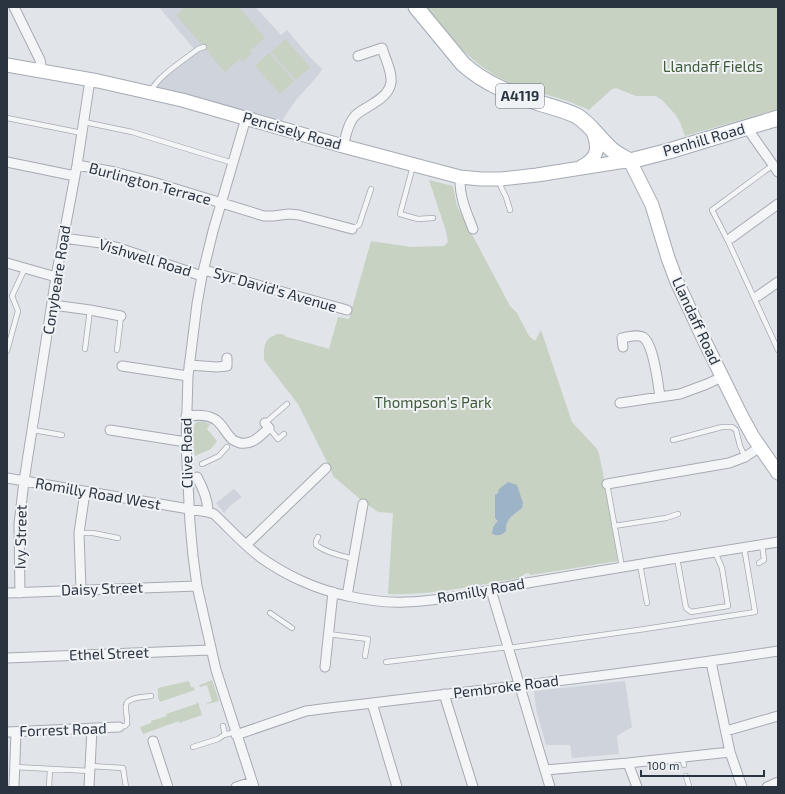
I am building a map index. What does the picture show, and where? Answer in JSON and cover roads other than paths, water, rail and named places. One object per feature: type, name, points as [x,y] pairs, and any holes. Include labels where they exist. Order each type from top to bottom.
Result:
[{"type":"main road","name":"A4119","points":[[416,7],[471,71],[505,91],[557,108],[576,116],[588,124],[610,149],[630,161]]},
{"type":"main road","name":"Pencisely Road","points":[[7,65],[90,80],[182,100],[343,146],[460,177],[501,179],[630,161]]},
{"type":"main road","name":"Penhill Road","points":[[630,161],[778,118]]},
{"type":"main road","name":"Pencisely Road","points":[[578,168],[591,161],[596,153],[597,145],[592,129]]},
{"type":"main road","name":"Llandaff Road","points":[[630,161],[652,205],[677,282],[706,344],[741,415],[778,473]]},
{"type":"street","points":[[14,7],[40,60],[41,71]]},
{"type":"street","points":[[343,146],[348,128],[358,112],[383,98],[391,85],[392,75],[382,48],[358,56]]},
{"type":"street","name":"Conybeare Road","points":[[24,481],[53,305],[56,277],[77,165],[90,80]]},
{"type":"street","name":"Clive Road","points":[[246,118],[213,231],[197,304],[188,376],[186,442],[189,509],[197,586],[210,650],[253,784]]},
{"type":"street","points":[[747,128],[776,169]]},
{"type":"street","points":[[7,162],[75,176]]},
{"type":"street","name":"Burlington Terrace","points":[[77,165],[115,172],[153,182],[264,216],[289,214],[299,215],[352,229]]},
{"type":"street","points":[[460,177],[463,204],[473,229]]},
{"type":"street","points":[[730,240],[778,204]]},
{"type":"street","name":"Vishwell Road","points":[[63,238],[119,248],[203,273]]},
{"type":"street","points":[[7,263],[56,277]]},
{"type":"street","name":"Syr David's Avenue","points":[[203,273],[347,310]]},
{"type":"street","points":[[756,298],[778,282]]},
{"type":"street","points":[[53,305],[121,316]]},
{"type":"street","points":[[623,347],[622,338],[638,336],[643,337],[647,341],[654,358],[660,397]]},
{"type":"street","points":[[189,365],[217,371],[227,366],[228,358]]},
{"type":"street","points":[[122,366],[188,376]]},
{"type":"street","points":[[620,403],[680,394],[722,377]]},
{"type":"street","points":[[186,416],[202,415],[209,416],[216,420],[221,424],[229,443],[249,443],[254,441],[267,426]]},
{"type":"street","points":[[110,430],[186,442]]},
{"type":"street","points":[[607,484],[729,464],[745,457],[760,447]]},
{"type":"street","points":[[246,545],[326,468]]},
{"type":"street","points":[[197,477],[203,489],[208,506],[208,512]]},
{"type":"street","name":"Romilly Road West","points":[[7,478],[189,509]]},
{"type":"street","name":"Ivy Street","points":[[20,593],[19,524],[24,481]]},
{"type":"street","points":[[81,590],[79,533],[85,492]]},
{"type":"street","points":[[347,596],[363,504]]},
{"type":"street","name":"Romilly Road","points":[[189,509],[214,514],[246,545],[260,556],[275,567],[300,580],[347,596],[388,602],[429,600],[778,542]]},
{"type":"street","name":"Daisy Street","points":[[7,593],[197,586]]},
{"type":"street","points":[[491,590],[550,787]]},
{"type":"street","points":[[325,667],[332,592]]},
{"type":"street","name":"Ethel Street","points":[[7,658],[210,650]]},
{"type":"street","name":"Pembroke Road","points":[[236,734],[306,711],[711,662],[778,652]]},
{"type":"street","points":[[711,662],[730,752],[742,787]]},
{"type":"street","points":[[444,694],[473,787]]},
{"type":"street","points":[[372,703],[396,787]]},
{"type":"street","points":[[726,731],[778,716]]},
{"type":"street","name":"Forrest Road","points":[[12,732],[119,728]]},
{"type":"street","points":[[89,787],[92,729]]},
{"type":"street","points":[[12,732],[12,771],[14,787]]},
{"type":"street","points":[[153,741],[168,787]]},
{"type":"street","points":[[545,770],[628,763],[683,761],[730,752]]},
{"type":"street","points":[[628,763],[637,787]]},
{"type":"street","points":[[767,787],[778,782]]},
{"type":"street","points":[[236,787],[253,784]]},
{"type":"lane","points":[[150,93],[151,89],[158,80],[165,74],[198,49],[204,47]]},
{"type":"lane","points":[[7,118],[82,133]]},
{"type":"lane","points":[[84,122],[132,132],[233,163]]},
{"type":"lane","points":[[413,165],[400,214],[418,219],[434,218]]},
{"type":"lane","points":[[776,169],[712,210],[730,240],[778,350]]},
{"type":"lane","points":[[501,179],[501,186],[510,210]]},
{"type":"lane","points":[[352,229],[359,225],[371,189]]},
{"type":"lane","points":[[7,351],[18,311],[12,296],[25,268]]},
{"type":"lane","points":[[85,349],[90,310]]},
{"type":"lane","points":[[117,350],[121,316]]},
{"type":"lane","points":[[284,434],[278,439],[267,426],[287,404]]},
{"type":"lane","points":[[673,440],[722,427],[732,427],[736,430],[740,446],[745,457]]},
{"type":"lane","points":[[32,430],[62,435]]},
{"type":"lane","points":[[202,464],[219,456],[229,443]]},
{"type":"lane","points":[[607,484],[622,567]]},
{"type":"lane","points":[[614,526],[666,518],[678,514]]},
{"type":"lane","points":[[79,533],[93,533],[118,538]]},
{"type":"lane","points":[[318,537],[316,545],[354,559]]},
{"type":"lane","points":[[759,563],[764,560],[762,544]]},
{"type":"lane","points":[[386,662],[509,648],[755,612],[744,547]]},
{"type":"lane","points":[[677,558],[686,608],[691,612],[728,606],[722,568],[715,552]]},
{"type":"lane","points":[[640,564],[647,603]]},
{"type":"lane","points":[[270,613],[292,628]]},
{"type":"lane","points":[[328,634],[368,639],[365,656]]},
{"type":"lane","points":[[119,728],[127,724],[127,702],[130,700],[152,696]]},
{"type":"lane","points":[[223,726],[225,735]]},
{"type":"lane","points":[[193,747],[218,739],[225,735],[236,734]]},
{"type":"lane","points":[[12,771],[123,768],[126,787]]},
{"type":"lane","points":[[49,787],[50,769]]},
{"type":"lane","points":[[686,776],[689,786]]},
{"type":"water","points":[[508,482],[517,485],[523,503],[522,508],[508,520],[506,531],[504,533],[501,535],[492,534],[493,528],[498,521],[495,518],[495,495],[498,493],[499,489]]},
{"type":"park label","name":"Llandaff Fields","points":[[713,67]]},
{"type":"park label","name":"Thompson's Park","points":[[433,403]]}]
